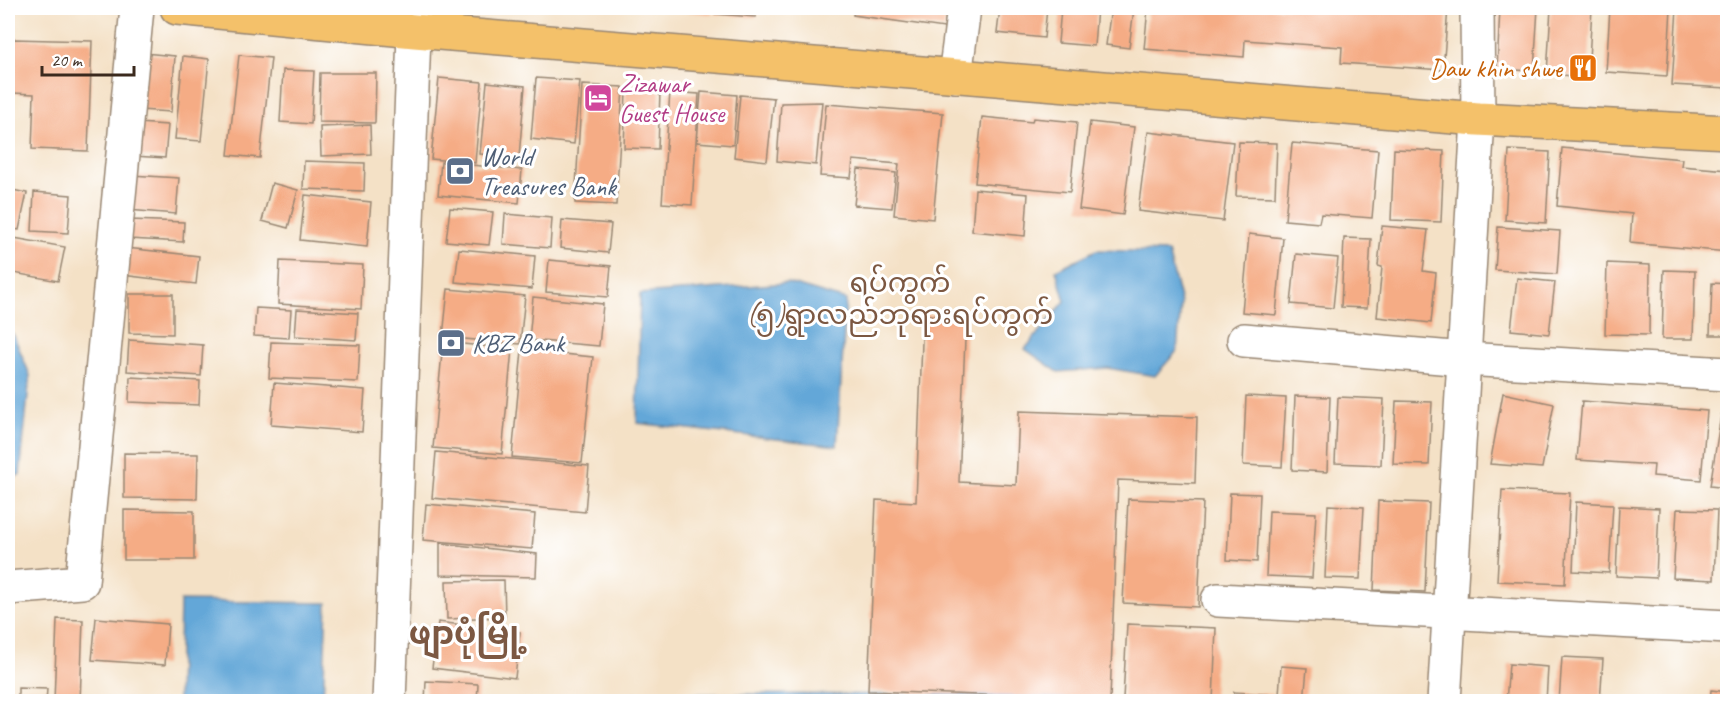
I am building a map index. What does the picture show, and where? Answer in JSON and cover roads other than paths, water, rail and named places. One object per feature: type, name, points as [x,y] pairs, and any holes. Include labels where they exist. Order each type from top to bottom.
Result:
[{"type":"main road","points":[[177,8],[415,19],[955,76],[1478,119],[1728,132]]},
{"type":"street","points":[[8,588],[82,582],[137,8]]},
{"type":"street","points":[[955,76],[964,8]]},
{"type":"street","points":[[1444,702],[1478,119],[1477,8]]},
{"type":"street","points":[[389,702],[415,19]]},
{"type":"street","points":[[1244,340],[1464,359],[1728,374]]},
{"type":"street","points":[[1218,600],[1728,627]]},
{"type":"water","points":[[1096,250],[1168,252],[1181,303],[1177,351],[1155,376],[1107,368],[1058,372],[1025,349],[1065,301],[1056,270]]},
{"type":"water","points":[[788,283],[846,300],[837,446],[637,423],[640,294]]},
{"type":"water","points":[[8,333],[13,334],[30,375],[20,474],[8,482]]},
{"type":"water","points":[[180,601],[327,603],[323,701],[178,701]]},
{"type":"water","points":[[634,694],[1028,695],[1120,701],[633,702]]},
{"type":"place","name":"Daw khin shwe","points":[[1583,68]]},
{"type":"place","name":"Zizawar Guest House","points":[[598,98]]},
{"type":"place","name":"World Treasures Bank","points":[[460,171]]},
{"type":"place","name":"KBZ Bank","points":[[451,343]]},
{"type":"district","name":"ရပ်ကွက် (၅)ရွာလည်ဘုရားရပ်ကွက်","points":[[900,298]]},
{"type":"district","name":"ဖျာပုံမြို့","points":[[468,633]]}]
